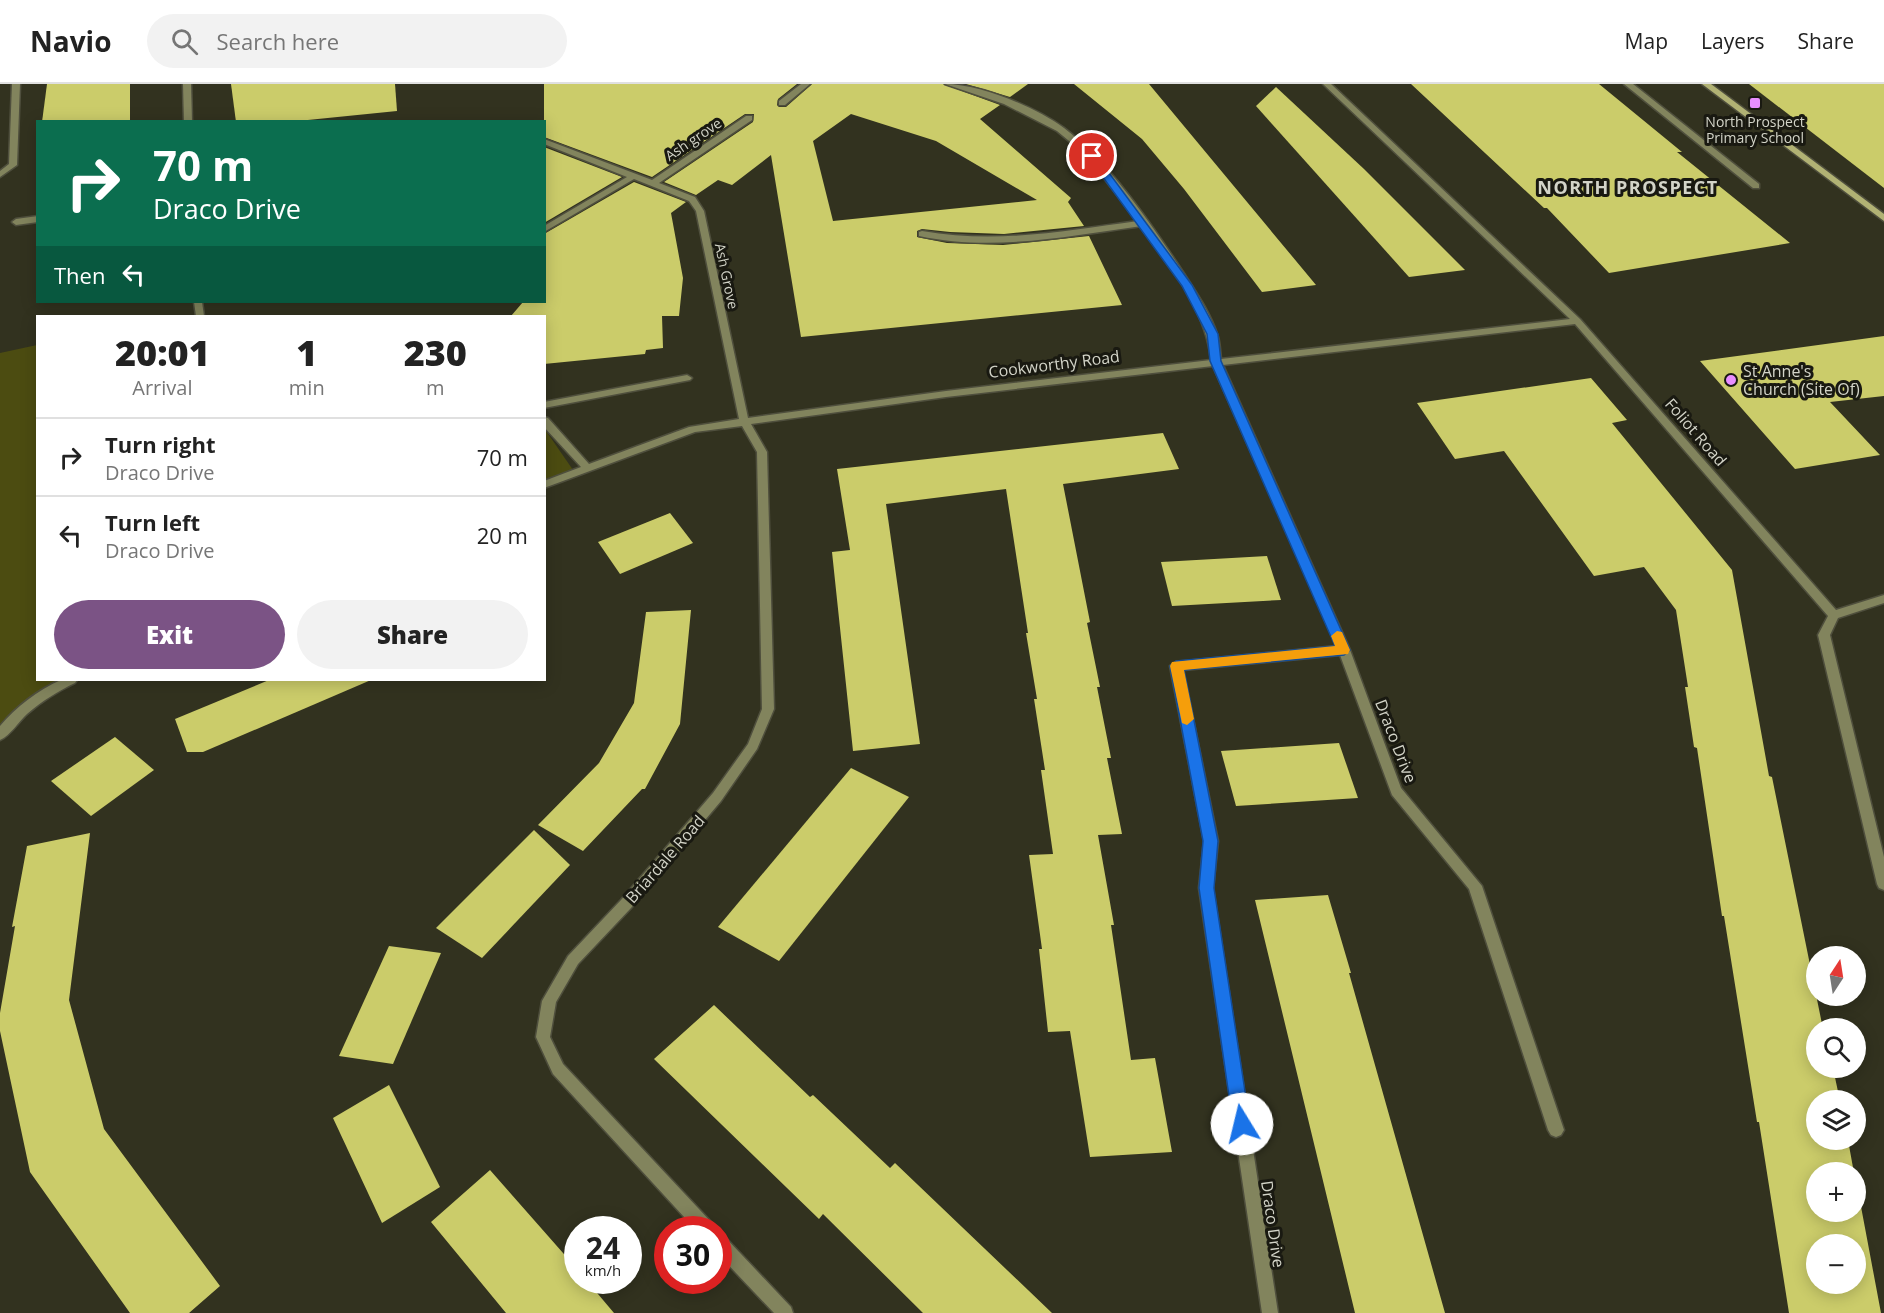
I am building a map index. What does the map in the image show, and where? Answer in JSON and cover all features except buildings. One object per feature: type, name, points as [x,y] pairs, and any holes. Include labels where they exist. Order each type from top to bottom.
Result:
[{"type":"street","points":[[0,175],[13,165],[16,84]]},
{"type":"street","points":[[187,84],[188,120]]},
{"type":"street","points":[[782,102],[806,84]]},
{"type":"street","name":"Draco Drive","points":[[950,84],[1014,105],[1061,129],[1092,156],[1187,285],[1212,334],[1216,361],[1344,650],[1396,791],[1475,886],[1556,1130]]},
{"type":"street","name":"Foliot Road","points":[[1327,84],[1577,321],[1834,615]]},
{"type":"street","points":[[1628,84],[1755,186]]},
{"type":"street","points":[[1706,84],[1884,218]]},
{"type":"street","name":"Ash grove","points":[[653,183],[749,117]]},
{"type":"street","name":"Ash Grove","points":[[546,142],[692,199],[700,211],[744,422]]},
{"type":"street","points":[[546,229],[634,176]]},
{"type":"street","points":[[16,222],[36,219]]},
{"type":"street","points":[[922,234],[971,241],[1000,240],[1143,224]]},
{"type":"street","name":"Cookworthy Road","points":[[546,484],[693,429],[1216,361],[1577,321]]},
{"type":"street","points":[[546,405],[687,378]]},
{"type":"street","points":[[546,422],[587,468]]},
{"type":"street","name":"Briardale Road","points":[[694,1216],[558,1069],[543,1036],[549,1001],[573,960],[626,904],[717,797],[753,746],[768,710],[762,452],[744,422]]},
{"type":"street","points":[[1884,599],[1834,615],[1824,635],[1884,884]]},
{"type":"street","name":"Draco Drive","points":[[1270,1313],[1206,888],[1211,841],[1176,666],[1344,650]]},
{"type":"street","points":[[0,735],[8,723],[57,686],[68,681]]},
{"type":"street","points":[[732,1257],[784,1313]]},
{"type":"shaded area","points":[[36,345],[36,681],[58,681],[0,725],[0,353]]},
{"type":"shaded area","points":[[546,431],[573,470],[546,481]]},
{"type":"slow traffic","points":[[1187,719],[1176,666],[1344,650],[1337,636]]},
{"type":"place","name":"North Prospect Primary School","points":[[1755,103]]},
{"type":"place","name":"St Anne's Church (Site Of)","points":[[1731,380]]},
{"type":"district","name":"NORTH PROSPECT","points":[[1628,187]]},
{"type":"route","points":[[1092,156],[1187,285],[1212,334],[1216,361],[1344,650],[1176,666],[1211,841],[1206,888],[1242,1124]]}]
